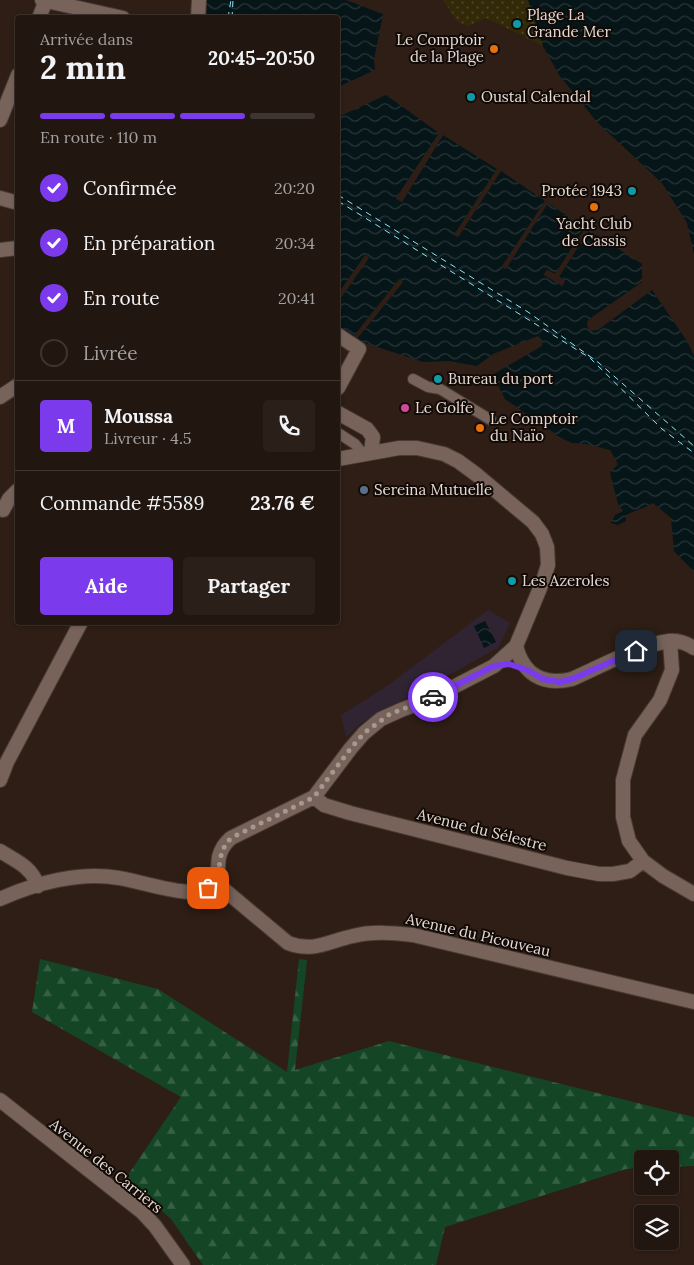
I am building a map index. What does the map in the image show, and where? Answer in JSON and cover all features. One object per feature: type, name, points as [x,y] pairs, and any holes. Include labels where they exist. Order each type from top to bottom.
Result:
[{"type":"street","points":[[40,15],[44,0],[114,15]]},
{"type":"street","points":[[198,15],[199,0]]},
{"type":"street","points":[[0,120],[15,82]]},
{"type":"street","points":[[0,198],[15,202]]},
{"type":"street","points":[[0,250],[15,248]]},
{"type":"street","points":[[340,336],[358,350],[340,384]]},
{"type":"street","points":[[413,379],[428,387],[440,389],[492,420]]},
{"type":"street","points":[[0,397],[15,387]]},
{"type":"street","points":[[340,414],[367,429],[373,437],[367,453]]},
{"type":"street","points":[[340,434],[367,453]]},
{"type":"street","points":[[0,900],[14,893],[62,880],[100,876],[118,877],[190,893],[204,891],[215,882],[219,858],[222,850],[231,838],[314,797],[351,748],[364,733],[381,719],[432,698],[494,666],[516,646],[548,565],[547,547],[542,534],[533,522],[477,475],[458,461],[444,454],[417,448],[399,448],[340,459]]},
{"type":"street","points":[[1,512],[15,493]]},
{"type":"street","points":[[0,780],[7,762],[79,625]]},
{"type":"street","points":[[670,641],[672,670],[660,700],[635,735],[623,780],[623,816],[629,841],[643,861],[663,876],[694,894]]},
{"type":"street","points":[[494,666],[509,664],[527,670],[543,679],[560,682],[572,679],[651,645],[680,641],[694,648]]},
{"type":"street","points":[[516,646],[521,662],[527,670]]},
{"type":"street","name":"Avenue du Sélestre","points":[[314,797],[324,805],[346,811],[558,866],[599,874],[630,871],[643,861]]},
{"type":"street","points":[[0,851],[29,870],[38,886]]},
{"type":"street","name":"Avenue du Picouveau","points":[[215,882],[288,943],[302,948],[317,947],[352,936],[371,933],[389,932],[413,935],[694,1002]]},
{"type":"street","name":"Avenue des Carriers","points":[[0,1100],[142,1212],[155,1226],[183,1265]]},
{"type":"shaded area","points":[[488,610],[510,623],[498,648],[364,721],[346,737],[341,715],[387,686]]},
{"type":"green space","points":[[40,959],[158,989],[287,1072],[299,959],[307,960],[295,1070],[389,1041],[694,1117],[694,1166],[679,1167],[679,1150],[634,1150],[634,1168],[626,1169],[445,1227],[436,1265],[203,1265],[171,1219],[126,1178],[181,1097],[32,1012]]},
{"type":"sand","name":"Plage La Grande Mer","points":[[443,0],[528,0],[543,46],[486,18],[468,26],[458,22]]},
{"type":"water","points":[[207,0],[346,0],[383,14],[374,60],[375,70],[340,86],[340,15],[206,15]]},
{"type":"water","points":[[528,0],[694,0],[694,254],[687,223],[662,183],[597,122],[559,75],[543,46]]},
{"type":"water","points":[[386,95],[439,133],[396,199],[402,202],[443,135],[497,169],[454,235],[458,237],[501,171],[545,201],[502,266],[505,269],[548,203],[585,228],[555,274],[547,270],[544,275],[562,286],[565,281],[559,277],[589,230],[642,264],[642,282],[588,320],[587,324],[589,331],[598,330],[652,290],[687,341],[694,356],[694,572],[674,551],[671,518],[653,503],[626,515],[626,521],[618,525],[611,523],[615,515],[623,511],[618,504],[610,473],[618,464],[610,450],[586,444],[571,443],[556,435],[505,399],[498,385],[490,382],[492,375],[542,346],[542,340],[538,336],[493,354],[477,366],[449,361],[423,362],[356,340],[403,282],[399,279],[353,337],[340,328],[340,299],[369,258],[365,255],[340,291],[340,116]]},
{"type":"water","points":[[485,621],[496,642],[484,648],[474,626]]},
{"type":"pier","points":[[439,133],[443,135],[402,202],[396,198]]},
{"type":"pier","points":[[497,169],[501,171],[458,237],[454,235]]},
{"type":"pier","points":[[545,201],[548,203],[506,269],[502,267]]},
{"type":"pier","points":[[585,228],[589,230],[559,276],[565,281],[562,286],[544,274],[547,270],[555,274]]},
{"type":"pier","points":[[366,255],[369,257],[340,299],[340,291]]},
{"type":"pier","points":[[400,279],[403,282],[356,340],[353,337]]},
{"type":"ferry route","points":[[228,15],[231,0]]},
{"type":"ferry route","points":[[232,15],[233,0]]},
{"type":"ferry route","points":[[340,196],[528,312],[599,363],[694,446]]},
{"type":"ferry route","points":[[340,202],[590,358],[662,429],[694,453]]},
{"type":"way so far","points":[[208,888],[215,882],[217,877],[219,858],[225,843],[237,833],[314,797],[364,733],[390,714],[433,697]]},
{"type":"place","name":"Plage La Grande Mer","points":[[517,24]]},
{"type":"place","name":"Le Comptoir de la Plage","points":[[494,49]]},
{"type":"place","name":"Oustal Calendal","points":[[471,97]]},
{"type":"place","name":"Protée 1943","points":[[632,191]]},
{"type":"place","name":"Yacht Club de Cassis","points":[[594,207]]},
{"type":"place","name":"Bureau du port","points":[[438,379]]},
{"type":"place","name":"Le Golfe","points":[[405,408]]},
{"type":"place","name":"Le Comptoir du Naïo","points":[[480,428]]},
{"type":"place","name":"Sereina Mutuelle","points":[[364,490]]},
{"type":"place","name":"Les Azeroles","points":[[512,581]]},
{"type":"route","points":[[433,697],[494,666],[505,663],[527,670],[543,679],[560,682],[572,679],[636,651]]}]
